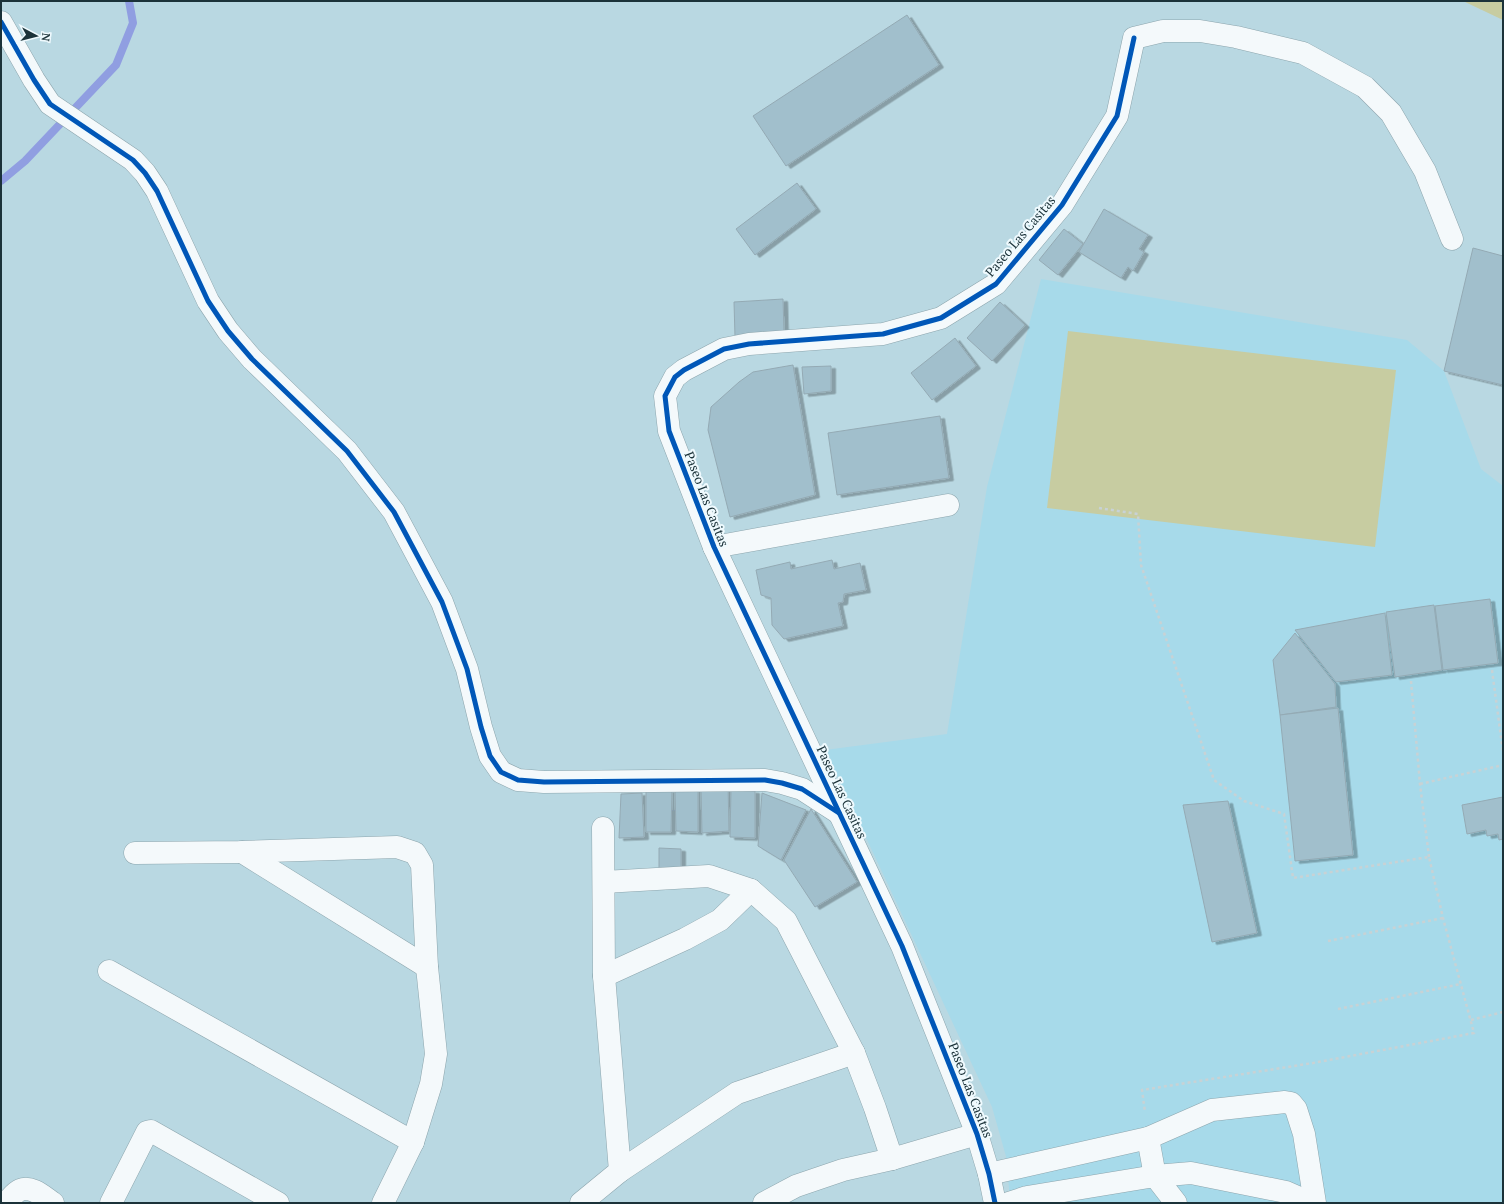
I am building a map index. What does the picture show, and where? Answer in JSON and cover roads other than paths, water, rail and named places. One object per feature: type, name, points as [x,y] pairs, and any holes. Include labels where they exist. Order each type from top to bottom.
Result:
[{"type":"street","points":[[1,22],[34,80],[50,104],[133,160],[145,173],[157,191],[208,301],[228,331],[252,359],[347,451],[394,512],[442,602],[467,669],[481,727],[490,756],[501,772],[518,780],[544,782],[765,780],[782,783],[802,790],[839,813]]},
{"type":"street","name":"Paseo Las Casitas","points":[[995,1203],[989,1174],[977,1134],[902,946],[714,547],[669,431],[665,396],[675,377],[684,370],[724,349],[749,344],[884,334],[941,318],[996,284],[1062,205],[1117,116],[1134,38],[1163,32],[1200,31],[1236,37],[1303,53],[1365,87],[1391,114],[1425,171],[1452,239]]},
{"type":"street","points":[[714,547],[948,505]]},
{"type":"street","points":[[603,828],[604,976],[620,1170]]},
{"type":"street","points":[[135,853],[242,852],[397,847],[415,853],[422,865],[427,967],[436,1054],[431,1084],[413,1142],[383,1203]]},
{"type":"street","points":[[242,852],[427,967]]},
{"type":"street","points":[[604,882],[709,876],[751,890],[786,921],[854,1053],[875,1108],[892,1159]]},
{"type":"street","points":[[604,976],[685,939],[720,920],[751,890]]},
{"type":"street","points":[[109,971],[413,1142]]},
{"type":"street","points":[[581,1203],[620,1170],[737,1093],[854,1053]]},
{"type":"street","points":[[989,1174],[1148,1138],[1212,1110],[1277,1102],[1291,1103],[1296,1108],[1304,1134],[1315,1203]]},
{"type":"street","points":[[111,1203],[147,1132],[151,1131],[278,1203]]},
{"type":"street","points":[[764,1203],[796,1186],[843,1170],[892,1159],[977,1134]]},
{"type":"street","points":[[1148,1138],[1155,1176],[1176,1203]]},
{"type":"street","points":[[1009,1203],[1027,1197],[1155,1176],[1191,1173],[1286,1192],[1311,1203]]},
{"type":"street","points":[[6,1203],[20,1190],[28,1189],[35,1191],[53,1203]]},
{"type":"waterway","points":[[1,181],[25,161],[116,65],[133,23],[129,1]]}]
